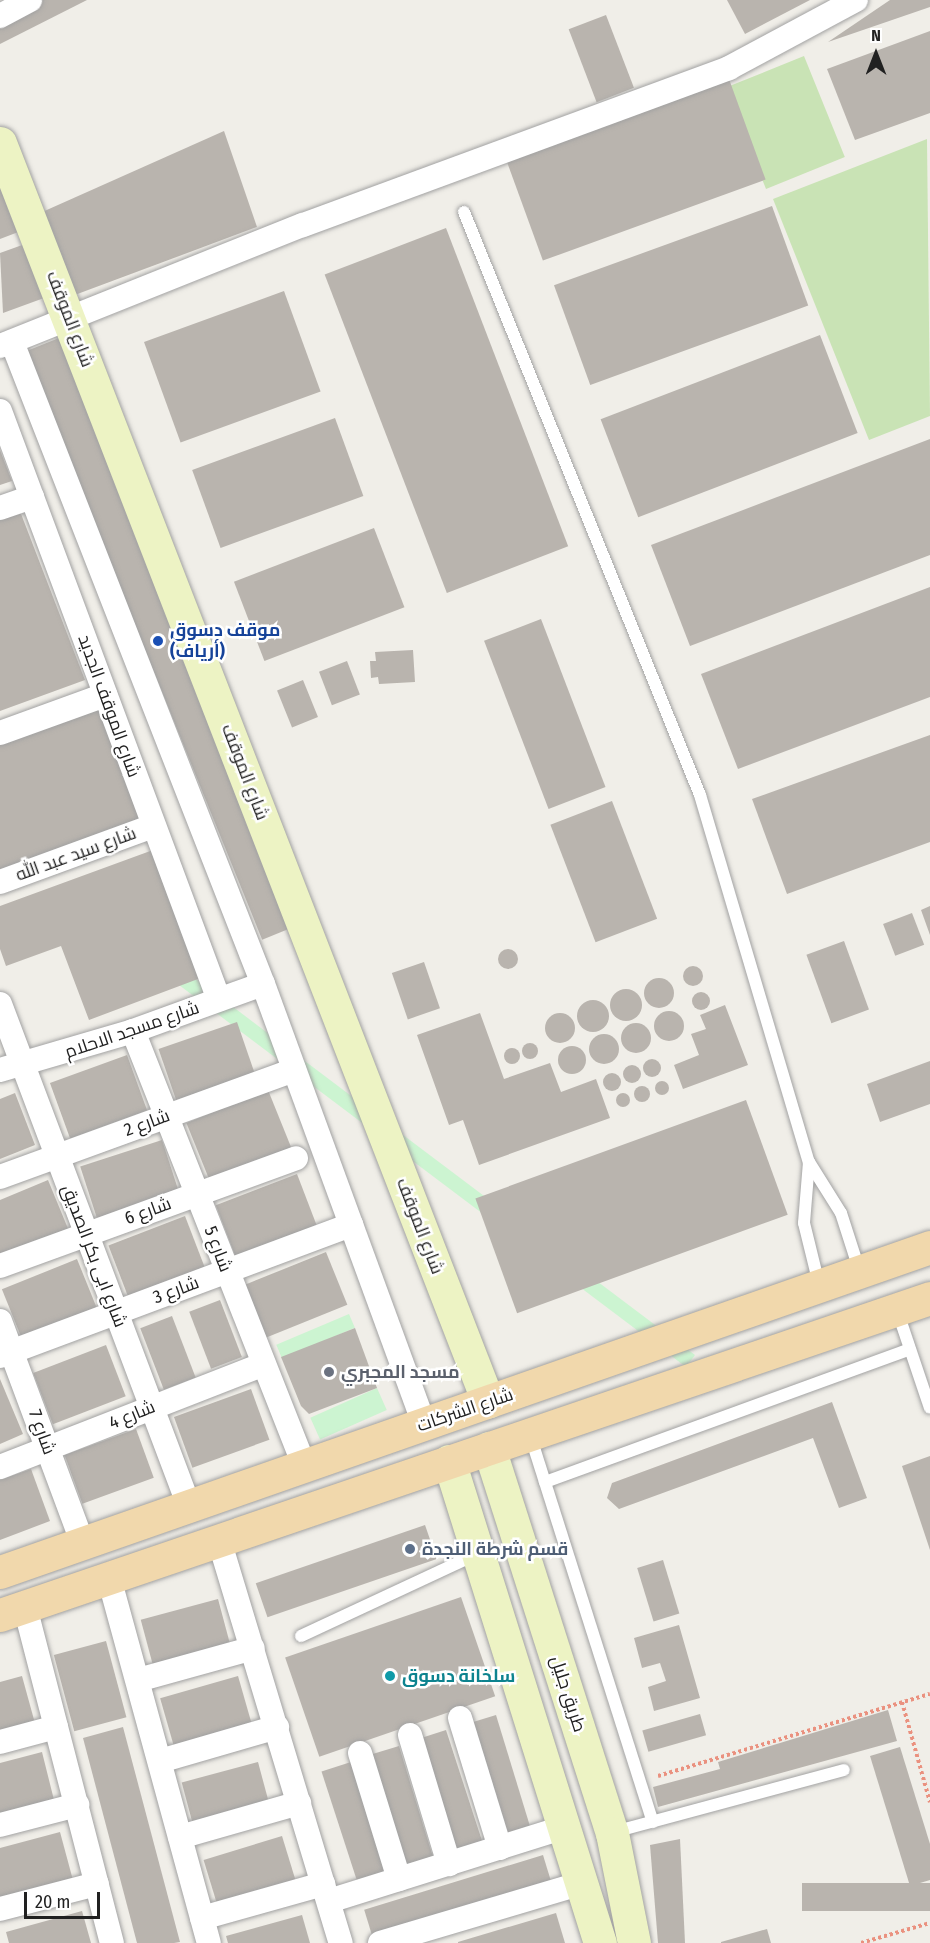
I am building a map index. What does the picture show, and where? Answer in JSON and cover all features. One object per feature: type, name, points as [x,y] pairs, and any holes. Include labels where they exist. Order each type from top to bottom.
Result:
[{"type":"main road","name":"شارع الشركات","points":[[0,1572],[930,1247]]},
{"type":"main road","points":[[819,1284],[834,1331]]},
{"type":"main road","points":[[12,1611],[930,1298]]},
{"type":"main road","points":[[754,1307],[768,1353]]},
{"type":"street","points":[[0,16],[30,0]]},
{"type":"street","points":[[424,1425],[263,984],[6,344],[303,225],[729,68],[822,9],[855,0]]},
{"type":"street","name":"شارع الموقف","points":[[0,143],[488,1402]]},
{"type":"street","name":"شارع الموقف الجديد","points":[[0,411],[219,1000]]},
{"type":"street","points":[[0,508],[32,497]]},
{"type":"street","points":[[0,733],[105,695]]},
{"type":"street","name":"شارع سيد عبد الله","points":[[0,882],[153,826]]},
{"type":"street","name":"شارع مسجد الاحلام","points":[[10,1067],[133,1031],[263,984]]},
{"type":"street","name":"شارع ابى بكر الصديق","points":[[0,1004],[10,1067],[56,1156],[189,1506]]},
{"type":"street","name":"شارع 5","points":[[133,1031],[304,1466]]},
{"type":"street","name":"شارع 2","points":[[0,1177],[294,1070]]},
{"type":"street","name":"شارع 6","points":[[0,1266],[296,1158]]},
{"type":"street","name":"شارع 3","points":[[6,1354],[351,1225]]},
{"type":"street","name":"شارع 7","points":[[0,1321],[6,1354],[48,1449],[83,1544]]},
{"type":"street","name":"شارع 4","points":[[0,1467],[264,1364]]},
{"type":"street","name":"طريق جليل","points":[[489,1448],[612,1833],[634,1943]]},
{"type":"street","points":[[449,1461],[565,1827],[598,1942]]},
{"type":"street","points":[[219,1540],[341,1943]]},
{"type":"street","points":[[109,1578],[180,1837],[203,1936],[326,1892],[399,1879],[565,1827]]},
{"type":"street","points":[[500,1620],[540,1606]]},
{"type":"street","points":[[12,1611],[56,1727],[112,1943]]},
{"type":"street","points":[[138,1680],[253,1648]]},
{"type":"street","points":[[460,1718],[500,1848]]},
{"type":"street","points":[[0,1742],[56,1727]]},
{"type":"street","points":[[160,1761],[277,1727]]},
{"type":"street","points":[[410,1735],[449,1864]]},
{"type":"street","points":[[360,1753],[399,1879]]},
{"type":"street","points":[[180,1837],[299,1803]]},
{"type":"street","points":[[0,1826],[77,1805]]},
{"type":"street","points":[[380,1943],[582,1883]]},
{"type":"street","points":[[0,1909],[97,1884]]},
{"type":"lane","points":[[464,212],[700,795],[809,1162],[840,1213],[859,1271]]},
{"type":"lane","points":[[809,1162],[804,1223],[819,1284]]},
{"type":"lane","points":[[897,1309],[930,1408]]},
{"type":"lane","points":[[545,1482],[910,1348]]},
{"type":"lane","points":[[530,1434],[653,1821]]},
{"type":"lane","points":[[301,1636],[478,1553]]},
{"type":"lane","points":[[612,1833],[844,1770]]},
{"type":"path","points":[[640,1782],[930,1694]]},
{"type":"path","points":[[902,1702],[930,1802]]},
{"type":"path","points":[[861,1943],[930,1923]]},
{"type":"green space","points":[[804,56],[845,157],[766,189],[725,88]]},
{"type":"green space","points":[[927,139],[930,416],[869,440],[773,199]]},
{"type":"green space","points":[[108,913],[695,1355],[686,1367],[99,925]]},
{"type":"green space","points":[[349,1314],[355,1328],[282,1359],[276,1345]]},
{"type":"green space","points":[[377,1388],[387,1410],[320,1440],[310,1418]]},
{"type":"building","points":[[41,0],[87,0],[0,44],[0,21]]},
{"type":"building","points":[[727,0],[810,0],[745,34]]},
{"type":"building","points":[[890,0],[930,0],[930,7],[828,42]]},
{"type":"building","points":[[606,15],[634,88],[597,102],[569,29]]},
{"type":"building","points":[[930,31],[930,113],[855,140],[827,69]]},
{"type":"building","points":[[729,79],[766,180],[543,261],[506,160]]},
{"type":"building","points":[[224,131],[257,227],[72,296],[40,213]]},
{"type":"building","points":[[0,177],[21,231],[0,239]]},
{"type":"building","points":[[772,206],[808,306],[590,385],[554,285]]},
{"type":"building","points":[[446,228],[568,546],[447,593],[325,275]]},
{"type":"building","points":[[25,244],[44,298],[3,313],[0,253]]},
{"type":"building","points":[[284,291],[321,392],[181,443],[144,342]]},
{"type":"building","points":[[820,335],[858,433],[638,517],[601,419]]},
{"type":"building","name":"موقف دسوق (أرياف)","points":[[59,338],[297,926],[262,940],[25,352]]},
{"type":"building","points":[[335,418],[363,496],[221,548],[192,470]]},
{"type":"building","points":[[930,439],[930,555],[690,646],[651,545]]},
{"type":"building","points":[[0,450],[12,481],[0,485]]},
{"type":"building","points":[[18,506],[85,680],[0,711],[0,512]]},
{"type":"building","points":[[374,528],[404,607],[264,661],[234,582]]},
{"type":"building","points":[[930,587],[930,697],[738,769],[701,674]]},
{"type":"building","points":[[541,619],[606,787],[549,809],[484,641]]},
{"type":"building","points":[[413,650],[415,682],[379,684],[378,677],[371,678],[370,661],[376,661],[375,652]]},
{"type":"building","points":[[347,661],[360,695],[332,705],[319,672]]},
{"type":"building","points":[[303,680],[318,717],[292,728],[277,690]]},
{"type":"building","points":[[100,703],[141,823],[0,873],[0,739]]},
{"type":"building","points":[[930,735],[930,842],[787,894],[752,799]]},
{"type":"building","points":[[612,801],[657,919],[596,942],[550,825]]},
{"type":"building","points":[[153,850],[206,976],[89,1020],[61,946],[6,966],[0,949],[0,906]]},
{"type":"building","points":[[930,906],[930,935],[921,910]]},
{"type":"building","points":[[912,913],[924,945],[895,956],[883,924]]},
{"type":"building","points":[[844,941],[869,1010],[831,1023],[806,955]]},
{"type":"building","points":[[508,949],[515,952],[518,959],[515,966],[508,969],[501,966],[498,959],[501,952]]},
{"type":"building","points":[[424,962],[440,1008],[408,1019],[392,973]]},
{"type":"building","points":[[693,966],[700,969],[703,976],[700,983],[693,986],[686,983],[683,976],[686,969]]},
{"type":"building","points":[[659,978],[670,982],[674,993],[670,1004],[659,1008],[648,1004],[644,993],[648,982]]},
{"type":"building","points":[[626,989],[637,994],[642,1005],[637,1016],[626,1021],[615,1016],[610,1005],[615,994]]},
{"type":"building","points":[[701,992],[707,995],[710,1001],[707,1007],[701,1010],[695,1007],[692,1001],[695,995]]},
{"type":"building","points":[[593,1000],[605,1004],[609,1016],[605,1028],[593,1032],[581,1028],[577,1016],[581,1004]]},
{"type":"building","points":[[725,1005],[748,1065],[683,1089],[674,1065],[699,1055],[691,1034],[706,1029],[700,1015]]},
{"type":"building","points":[[669,1011],[680,1015],[684,1026],[680,1037],[669,1041],[658,1037],[654,1026],[658,1015]]},
{"type":"building","points":[[480,1013],[504,1079],[550,1063],[561,1092],[596,1079],[610,1118],[479,1165],[463,1120],[449,1125],[417,1035]]},
{"type":"building","points":[[560,1013],[571,1017],[575,1028],[571,1039],[560,1043],[549,1039],[545,1028],[549,1017]]},
{"type":"building","points":[[237,1022],[255,1073],[176,1100],[159,1049]]},
{"type":"building","points":[[636,1023],[647,1027],[651,1038],[647,1049],[636,1053],[625,1049],[621,1038],[625,1027]]},
{"type":"building","points":[[604,1034],[615,1038],[619,1049],[615,1060],[604,1064],[593,1060],[589,1049],[593,1038]]},
{"type":"building","points":[[530,1043],[536,1045],[538,1051],[536,1057],[530,1059],[524,1057],[522,1051],[524,1045]]},
{"type":"building","points":[[572,1046],[582,1050],[586,1060],[582,1070],[572,1074],[562,1070],[558,1060],[562,1050]]},
{"type":"building","points":[[512,1048],[520,1056],[512,1064],[504,1056]]},
{"type":"building","points":[[127,1055],[147,1110],[70,1138],[50,1083]]},
{"type":"building","points":[[652,1059],[658,1062],[661,1068],[658,1074],[652,1077],[646,1074],[643,1068],[646,1062]]},
{"type":"building","points":[[930,1061],[930,1104],[880,1122],[867,1084]]},
{"type":"building","points":[[632,1065],[638,1068],[641,1074],[638,1080],[632,1083],[626,1080],[623,1074],[626,1068]]},
{"type":"building","points":[[612,1073],[620,1078],[621,1082],[616,1090],[612,1091],[604,1086],[603,1082],[608,1074]]},
{"type":"building","points":[[659,1081],[665,1081],[669,1088],[665,1095],[659,1095],[655,1091],[655,1085]]},
{"type":"building","points":[[639,1086],[645,1086],[650,1094],[648,1100],[639,1102],[634,1097],[634,1091]]},
{"type":"building","points":[[268,1090],[291,1147],[210,1180],[186,1123]]},
{"type":"building","points":[[15,1093],[35,1145],[0,1159],[0,1099]]},
{"type":"building","points":[[623,1093],[628,1095],[630,1100],[628,1105],[623,1107],[618,1105],[616,1100],[618,1095]]},
{"type":"building","points":[[746,1100],[788,1215],[517,1313],[475,1199]]},
{"type":"building","points":[[162,1140],[179,1191],[97,1218],[80,1167]]},
{"type":"building","points":[[297,1174],[318,1228],[237,1259],[216,1205]]},
{"type":"building","points":[[48,1180],[69,1231],[0,1259],[0,1200]]},
{"type":"building","points":[[185,1216],[206,1271],[130,1300],[108,1245]]},
{"type":"building","points":[[326,1252],[347,1305],[266,1338],[244,1285]]},
{"type":"building","points":[[77,1259],[98,1310],[23,1340],[2,1289]]},
{"type":"building","points":[[220,1300],[242,1357],[211,1369],[189,1312]]},
{"type":"building","points":[[172,1316],[196,1378],[164,1390],[140,1328]]},
{"type":"building","name":"مسجد المجبري","points":[[355,1328],[377,1388],[309,1414],[301,1406],[281,1357]]},
{"type":"building","points":[[106,1345],[126,1396],[53,1424],[33,1373]]},
{"type":"building","points":[[0,1379],[23,1434],[0,1444]]},
{"type":"building","points":[[251,1389],[269,1440],[192,1468],[174,1417]]},
{"type":"building","points":[[832,1402],[867,1498],[839,1508],[813,1438],[619,1509],[607,1498],[612,1483]]},
{"type":"building","points":[[136,1429],[154,1478],[82,1504],[65,1455]]},
{"type":"building","points":[[930,1456],[930,1550],[902,1466]]},
{"type":"building","points":[[31,1469],[50,1521],[0,1540],[0,1480]]},
{"type":"building","points":[[425,1525],[437,1559],[267,1617],[256,1583]]},
{"type":"building","points":[[663,1560],[679,1614],[654,1621],[637,1568]]},
{"type":"building","name":"سلخانة دسوق","points":[[461,1597],[495,1696],[319,1757],[285,1658]]},
{"type":"building","points":[[218,1599],[232,1651],[155,1672],[141,1620]]},
{"type":"building","points":[[679,1625],[700,1698],[654,1711],[648,1687],[666,1681],[660,1663],[642,1668],[634,1638]]},
{"type":"building","points":[[106,1641],[126,1717],[74,1731],[54,1655]]},
{"type":"building","points":[[22,1676],[36,1727],[0,1737],[0,1682]]},
{"type":"building","points":[[238,1676],[252,1726],[174,1748],[160,1698]]},
{"type":"building","points":[[888,1710],[897,1741],[658,1807],[653,1787],[720,1769],[718,1762]]},
{"type":"building","points":[[700,1714],[706,1735],[648,1752],[642,1731]]},
{"type":"building","points":[[496,1715],[531,1830],[503,1838],[468,1723]]},
{"type":"building","points":[[123,1727],[180,1942],[137,1943],[83,1738]]},
{"type":"building","points":[[446,1730],[483,1845],[454,1855],[417,1740]]},
{"type":"building","points":[[399,1746],[434,1862],[405,1871],[369,1755]]},
{"type":"building","points":[[900,1747],[930,1844],[930,1880],[910,1886],[870,1756]]},
{"type":"building","points":[[42,1752],[55,1804],[0,1818],[0,1763]]},
{"type":"building","points":[[258,1762],[271,1809],[194,1830],[182,1782]]},
{"type":"building","points":[[351,1762],[388,1876],[359,1886],[322,1772]]},
{"type":"building","points":[[60,1832],[74,1884],[0,1904],[0,1848]]},
{"type":"building","points":[[282,1836],[297,1885],[218,1909],[204,1860]]},
{"type":"building","points":[[680,1839],[685,1943],[658,1943],[650,1845]]},
{"type":"building","points":[[543,1855],[552,1885],[373,1939],[364,1910]]},
{"type":"building","points":[[802,1883],[930,1883],[930,1911],[802,1911]]},
{"type":"building","points":[[82,1911],[91,1943],[9,1943],[6,1932]]},
{"type":"building","points":[[556,1913],[565,1943],[458,1943],[458,1942]]},
{"type":"building","points":[[302,1915],[310,1943],[228,1943],[226,1936]]},
{"type":"building","points":[[767,1929],[771,1943],[721,1943],[721,1942]]},
{"type":"place","name":"موقف دسوق (أرياف)","points":[[158,641]]},
{"type":"place","name":"مسجد المجبري","points":[[329,1372]]},
{"type":"place","name":"قسم شرطة النجدة","points":[[410,1549]]},
{"type":"place","name":"سلخانة دسوق","points":[[390,1676]]}]
